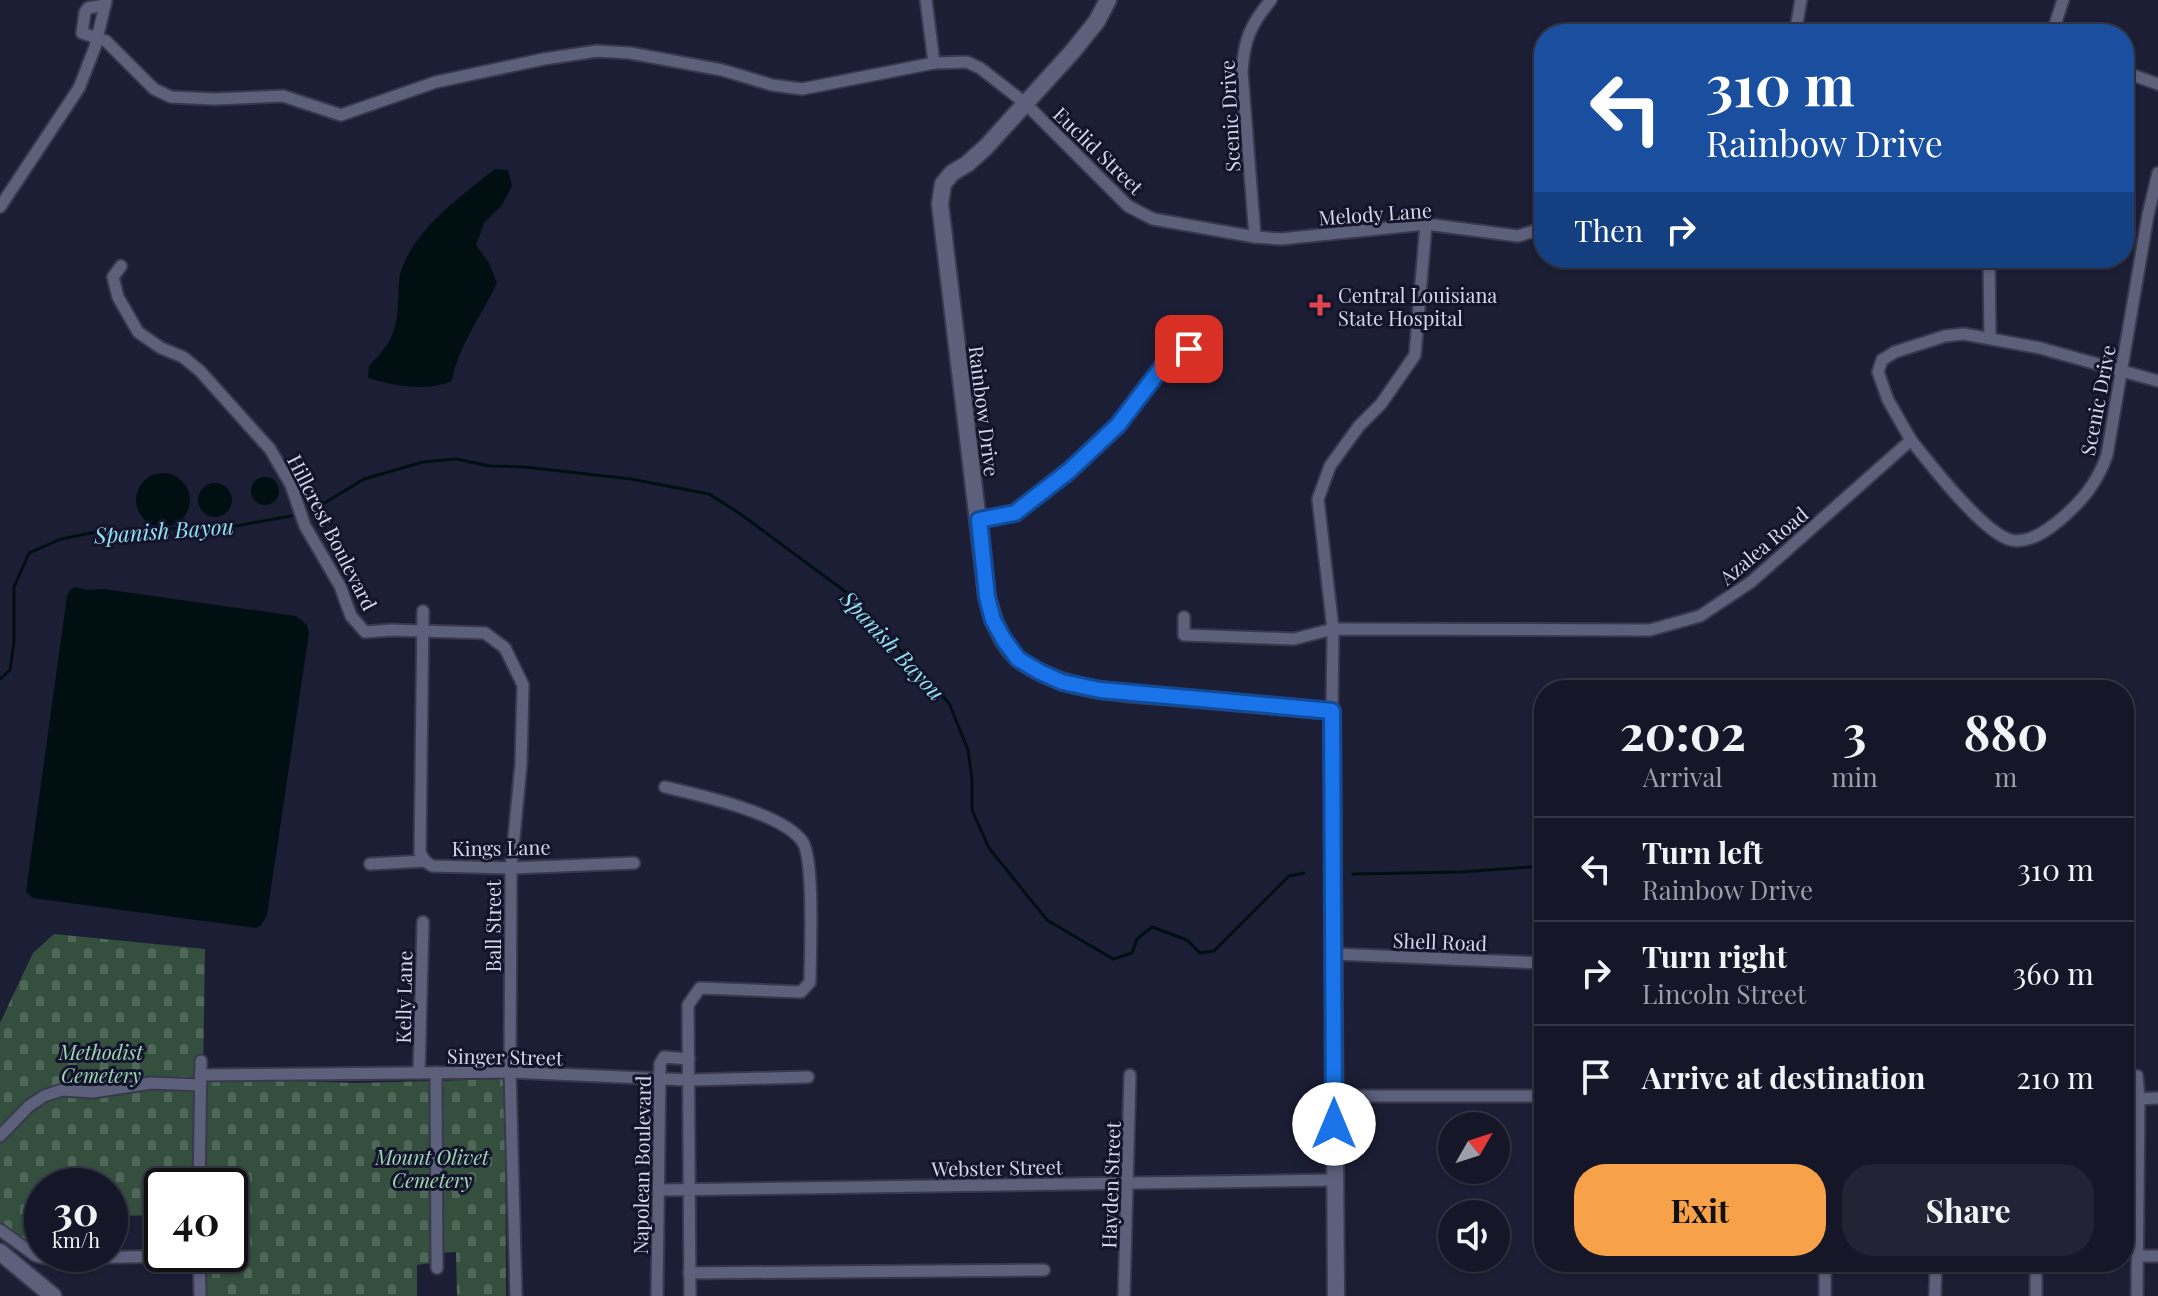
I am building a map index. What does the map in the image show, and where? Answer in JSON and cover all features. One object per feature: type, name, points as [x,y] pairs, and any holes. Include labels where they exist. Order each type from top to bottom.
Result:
[{"type":"street","points":[[926,0],[934,63]]},
{"type":"street","name":"Rainbow Drive","points":[[1108,0],[1097,21],[1073,51],[986,147],[952,173],[943,184],[940,204],[987,597],[993,620],[1018,659],[1062,682],[1100,690],[1332,711]]},
{"type":"street","name":"Scenic Drive","points":[[1255,237],[1242,72],[1244,47],[1253,21],[1271,0]]},
{"type":"street","points":[[1797,24],[1801,0]]},
{"type":"street","points":[[2055,24],[2063,0]]},
{"type":"street","points":[[0,207],[79,88],[97,37],[105,3],[88,8],[81,29],[85,34],[97,37]]},
{"type":"street","name":"Euclid Street","points":[[97,37],[123,55],[154,89],[171,97],[283,96],[341,115],[436,82],[509,65],[597,51],[630,53],[722,70],[772,85],[802,89],[934,63],[967,62],[980,68],[1025,103],[1128,206],[1153,219],[1255,237]]},
{"type":"street","points":[[2134,76],[2158,84]]},
{"type":"street","name":"Scenic Drive","points":[[1911,440],[1992,530],[2010,540],[2022,540],[2047,531],[2085,495],[2098,478],[2107,455],[2158,173]]},
{"type":"street","points":[[1336,1296],[1333,629],[1318,499],[1330,466],[1359,426],[1388,395],[1415,355],[1426,224]]},
{"type":"street","name":"Melody Lane","points":[[1255,237],[1281,239],[1426,224],[1518,236],[1534,231]]},
{"type":"street","name":"Hillcrest Boulevard","points":[[121,266],[113,277],[118,297],[138,332],[161,348],[183,357],[200,371],[270,449],[291,485],[305,526],[340,586],[351,616],[365,632],[424,631]]},
{"type":"street","points":[[1989,268],[1990,338]]},
{"type":"street","points":[[1911,440],[1888,400],[1878,372],[1882,360],[1895,352],[1945,336],[1964,334],[1990,338],[2158,381]]},
{"type":"street","points":[[979,520],[1015,513],[1069,471],[1118,425],[1172,354]]},
{"type":"street","name":"Azalea Road","points":[[1184,617],[1184,635],[1294,639],[1333,629],[1650,630],[1673,625],[1700,616],[1751,582],[1911,440]]},
{"type":"street","points":[[423,611],[420,853],[425,861]]},
{"type":"street","name":"Ball Street","points":[[424,631],[485,633],[505,648],[523,685],[521,764],[511,868],[510,1072],[516,1296]]},
{"type":"street","points":[[665,787],[739,806],[786,827],[803,841],[809,862],[810,982],[801,992],[700,988],[688,1005],[690,1296]]},
{"type":"street","name":"Kings Lane","points":[[370,864],[425,861],[432,866],[511,868],[634,863]]},
{"type":"street","name":"Kelly Lane","points":[[419,1073],[423,922]]},
{"type":"street","name":"Shell Road","points":[[1335,954],[1534,963]]},
{"type":"street","name":"Napolean Boulevard","points":[[657,1296],[660,1064],[664,1057],[689,1059]]},
{"type":"street","points":[[199,1168],[201,1061]]},
{"type":"street","name":"Singer Street","points":[[0,1136],[29,1106],[44,1096],[62,1090],[93,1092],[151,1083],[510,1072],[689,1080],[808,1077]]},
{"type":"street","points":[[436,1073],[437,1268]]},
{"type":"street","name":"Hayden Street","points":[[1124,1296],[1130,1075]]},
{"type":"street","points":[[2134,1086],[2139,1099],[2137,1296]]},
{"type":"street","points":[[1334,1096],[1534,1096]]},
{"type":"street","points":[[2139,1099],[2158,1098]]},
{"type":"street","name":"Webster Street","points":[[660,1190],[1334,1180]]},
{"type":"street","points":[[0,1230],[36,1256],[45,1258],[144,1256]]},
{"type":"street","points":[[0,1252],[53,1296]]},
{"type":"street","points":[[2137,1256],[2158,1256]]},
{"type":"street","points":[[689,1273],[1044,1270]]},
{"type":"street","points":[[199,1272],[200,1296]]},
{"type":"street","points":[[1825,1272],[1825,1296]]},
{"type":"street","points":[[1935,1296],[1936,1272]]},
{"type":"street","points":[[2036,1272],[2036,1296]]},
{"type":"green space","name":"Methodist Cemetery","points":[[54,934],[205,949],[203,1078],[357,1083],[505,1079],[506,1296],[457,1296],[456,1252],[430,1253],[431,1263],[417,1265],[417,1296],[207,1296],[206,1272],[248,1272],[248,1168],[144,1168],[144,1215],[128,1216],[128,1168],[24,1168],[24,1241],[0,1224],[0,1023],[33,953]]},
{"type":"shaded area","points":[[495,169],[508,170],[512,186],[502,205],[484,223],[476,245],[489,263],[497,283],[465,343],[452,381],[410,387],[368,378],[369,366],[387,345],[394,331],[400,275],[407,256],[440,214]]},
{"type":"shaded area","points":[[163,473],[182,481],[190,500],[182,519],[163,527],[144,519],[136,500],[144,481]]},
{"type":"shaded area","points":[[265,477],[275,481],[279,491],[275,501],[265,505],[255,501],[251,491],[255,481]]},
{"type":"shaded area","points":[[215,483],[227,488],[232,500],[227,512],[215,517],[203,512],[198,500],[203,488]]},
{"type":"shaded area","points":[[75,587],[296,616],[307,625],[309,633],[267,915],[256,928],[33,898],[26,892],[67,596]]},
{"type":"waterway","name":"Spanish Bayou","points":[[313,510],[364,479],[423,462],[456,459],[490,466],[631,479],[709,494],[850,595],[949,703],[968,750],[972,810],[989,848],[1047,920],[1113,959],[1132,953],[1137,939],[1152,927],[1187,940],[1200,953],[1214,951],[1289,876],[1304,873]]},
{"type":"waterway","name":"Spanish Bayou","points":[[0,679],[10,670],[14,642],[14,587],[29,553],[61,539],[96,532],[235,526],[291,516]]},
{"type":"waterway","name":"Spanish Bayou","points":[[1353,874],[1534,867]]},
{"type":"place","name":"Central Louisiana State Hospital","points":[[1320,305]]},
{"type":"route","points":[[1189,349],[1184,356],[1172,354],[1138,401],[1099,446],[1049,488],[1015,513],[979,520],[987,597],[993,620],[1018,659],[1062,682],[1100,690],[1332,711],[1334,1124]]},
{"type":"park label","name":"Mount Olivet Cemetery","points":[[432,1168]]}]
